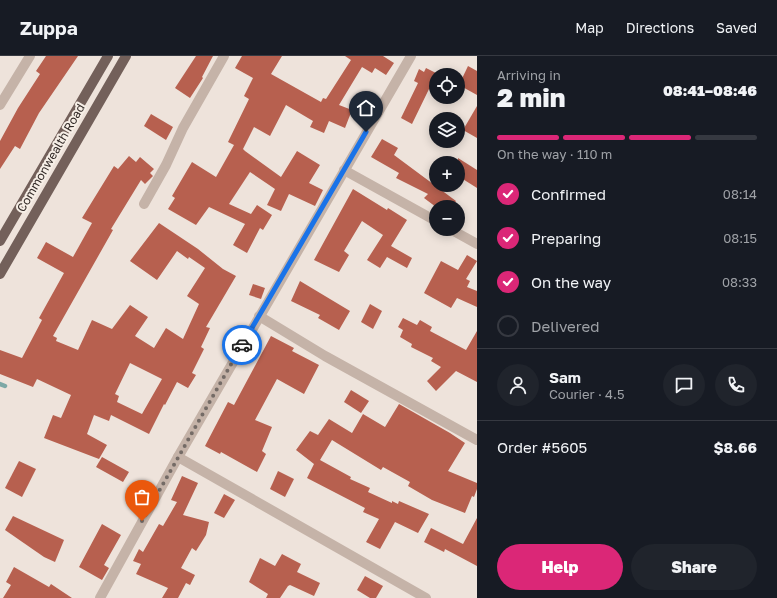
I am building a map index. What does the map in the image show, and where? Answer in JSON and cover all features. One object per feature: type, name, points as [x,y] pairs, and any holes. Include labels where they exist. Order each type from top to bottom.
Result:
[{"type":"main road","name":"Commonwealth Road","points":[[0,241],[108,56]]},
{"type":"main road","name":"Commonwealth Road","points":[[0,274],[126,56]]},
{"type":"street","points":[[0,105],[30,56]]},
{"type":"street","points":[[144,204],[166,165],[182,128],[224,56]]},
{"type":"street","points":[[100,598],[178,457],[410,56]]},
{"type":"street","points":[[344,170],[429,217]]},
{"type":"street","points":[[463,236],[477,244]]},
{"type":"street","points":[[259,316],[325,356],[477,440]]},
{"type":"street","points":[[178,457],[426,598]]},
{"type":"building","points":[[46,56],[78,56],[39,113],[20,149],[15,146],[0,169],[0,141],[18,108],[40,74],[36,71]]},
{"type":"building","points":[[196,56],[213,56],[202,77],[203,78],[190,98],[175,88]]},
{"type":"building","points":[[242,56],[282,56],[271,74],[321,102],[323,98],[326,99],[351,60],[345,56],[383,56],[394,63],[386,75],[375,68],[372,73],[362,67],[339,105],[352,110],[345,128],[329,121],[324,133],[310,127],[313,121],[286,105],[270,136],[254,127],[243,149],[245,151],[281,177],[297,151],[320,165],[309,183],[323,190],[315,206],[289,194],[281,211],[267,205],[275,189],[250,172],[229,204],[251,214],[257,205],[272,215],[263,230],[260,228],[247,253],[233,245],[245,224],[209,207],[196,225],[168,209],[175,198],[172,196],[192,162],[216,177],[234,145],[228,142],[249,99],[244,96],[253,78],[235,68]]},
{"type":"building","points":[[468,66],[477,71],[477,95],[465,88],[465,72]]},
{"type":"building","points":[[426,68],[429,70],[429,89],[412,124],[401,118],[418,83],[414,81],[419,69],[424,72]]},
{"type":"building","points":[[477,106],[477,138],[465,131],[465,127]]},
{"type":"building","points":[[151,114],[173,127],[166,140],[144,126]]},
{"type":"building","points":[[382,139],[398,148],[394,155],[429,181],[429,192],[444,192],[455,200],[429,200],[429,202],[424,198],[428,194],[396,178],[399,173],[371,157]]},
{"type":"building","points":[[129,156],[136,162],[140,157],[154,169],[150,173],[153,176],[145,184],[141,180],[111,229],[113,230],[53,336],[57,338],[56,341],[78,350],[92,320],[112,329],[130,305],[148,317],[135,336],[154,348],[166,328],[183,339],[199,304],[187,296],[205,268],[177,251],[157,280],[130,261],[159,223],[198,249],[223,269],[236,276],[206,327],[210,328],[201,347],[204,349],[192,373],[196,375],[188,388],[177,382],[149,434],[111,415],[109,421],[94,415],[87,434],[107,445],[99,459],[44,438],[53,415],[61,418],[71,395],[37,379],[33,387],[0,374],[0,350],[22,358],[42,320],[39,318],[64,273],[37,258],[46,242],[73,257],[92,223],[82,218],[114,166],[118,169]],"holes":[[[130,363],[162,379],[142,414],[117,402],[119,396],[115,394]]]},
{"type":"building","points":[[465,162],[477,170],[477,188],[465,180]]},
{"type":"building","points":[[353,189],[387,210],[388,208],[407,220],[391,246],[412,258],[407,268],[387,257],[380,268],[367,260],[383,235],[362,221],[344,251],[349,255],[339,272],[314,260]]},
{"type":"building","points":[[467,255],[477,261],[466,279],[470,281],[467,287],[477,291],[477,307],[457,298],[451,308],[424,293],[441,261],[458,270]]},
{"type":"building","points":[[300,281],[350,311],[339,330],[318,318],[320,315],[291,301]]},
{"type":"building","points":[[253,284],[265,288],[261,299],[249,295]]},
{"type":"building","points":[[370,304],[382,311],[373,329],[361,322]]},
{"type":"building","points":[[403,318],[417,325],[420,320],[432,327],[430,331],[466,350],[477,331],[477,382],[456,371],[436,391],[427,381],[441,367],[431,361],[433,358],[411,347],[412,344],[400,337],[403,330],[398,327]]},
{"type":"building","points":[[271,336],[294,348],[292,351],[319,365],[304,394],[277,379],[255,420],[272,427],[262,451],[266,454],[257,472],[221,452],[220,454],[205,446],[228,402],[234,405]]},
{"type":"building","points":[[351,390],[369,401],[361,413],[344,402]]},
{"type":"building","points":[[399,404],[465,443],[448,471],[477,483],[477,489],[474,497],[472,496],[465,513],[432,500],[408,486],[410,482],[383,467],[381,470],[332,440],[320,460],[351,477],[350,479],[370,488],[368,492],[392,503],[392,501],[398,504],[399,501],[429,514],[418,533],[395,522],[380,549],[366,542],[379,519],[363,512],[365,508],[307,478],[314,464],[296,450],[310,431],[318,435],[329,419],[352,433],[363,414],[385,427]]},
{"type":"building","points":[[102,457],[129,472],[123,482],[96,467]]},
{"type":"building","points":[[19,461],[36,469],[22,497],[5,488]]},
{"type":"building","points":[[278,471],[294,479],[285,497],[270,489]]},
{"type":"building","points":[[182,476],[198,483],[183,515],[209,522],[206,535],[196,551],[192,548],[181,568],[195,575],[190,585],[186,583],[178,598],[162,598],[168,588],[136,574],[141,564],[133,561],[139,549],[143,552],[159,524],[163,526],[177,502],[171,500]]},
{"type":"building","points":[[224,494],[235,500],[224,518],[214,513]]},
{"type":"building","points":[[13,516],[64,540],[55,562],[44,557],[5,530]]},
{"type":"building","points":[[477,518],[477,566],[445,549],[444,552],[424,542],[431,528],[463,544]]},
{"type":"building","points":[[102,524],[121,535],[104,565],[109,568],[102,580],[79,567]]},
{"type":"building","points":[[282,554],[301,564],[297,572],[320,583],[314,596],[290,585],[280,598],[266,598],[268,594],[249,582],[260,558],[275,566]]},
{"type":"building","points":[[14,567],[49,587],[51,584],[72,598],[3,598],[11,585],[6,582]]},
{"type":"building","points":[[365,576],[383,586],[376,598],[370,598],[357,590]]},
{"type":"waterway","points":[[0,384],[5,386]]},
{"type":"way so far","points":[[142,521],[242,345]]},
{"type":"route","points":[[242,345],[366,132]]}]
